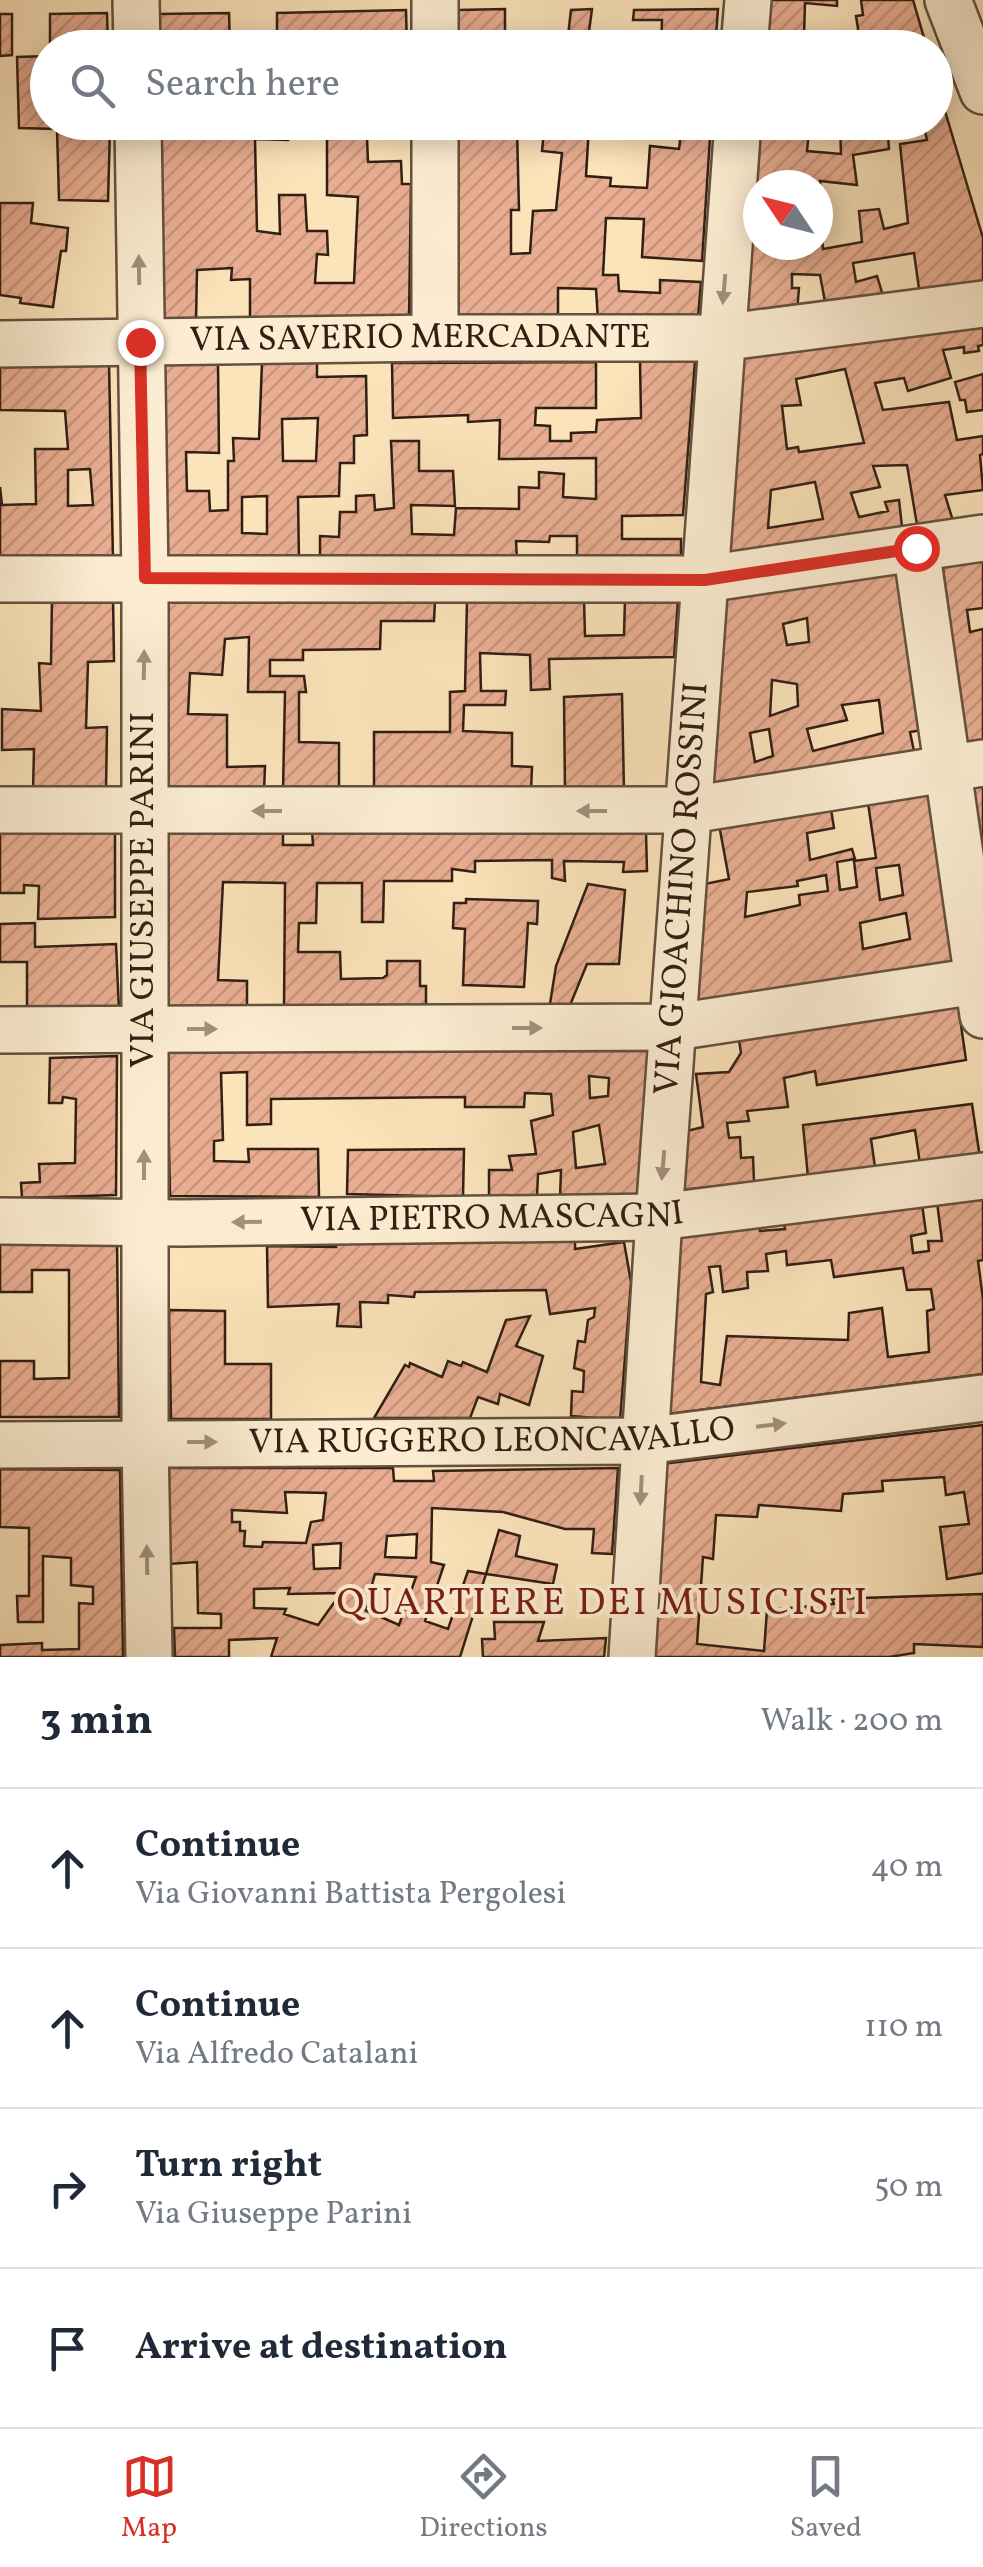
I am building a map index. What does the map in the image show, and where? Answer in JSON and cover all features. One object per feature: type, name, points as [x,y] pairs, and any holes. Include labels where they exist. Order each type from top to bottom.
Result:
[{"type":"street","points":[[136,0],[136,30]]},
{"type":"street","points":[[435,30],[436,0]]},
{"type":"street","points":[[746,30],[748,0]]},
{"type":"street","points":[[948,0],[983,91]]},
{"type":"street","name":"VIA GIUSEPPE PARINI","points":[[138,140],[145,578],[144,1442],[149,1657]]},
{"type":"street","points":[[434,338],[435,140]]},
{"type":"street","name":"VIA GIOACHINO ROSSINI","points":[[632,1657],[659,1217],[736,140]]},
{"type":"street","name":"VIA SAVERIO MERCADANTE","points":[[0,344],[720,338],[983,304]]},
{"type":"street","points":[[0,579],[705,580],[983,538]]},
{"type":"street","points":[[0,1030],[675,1028],[981,992],[966,766],[916,548]]},
{"type":"street","points":[[0,810],[690,810],[966,766]]},
{"type":"street","name":"VIA PIETRO MASCAGNI","points":[[0,1222],[659,1217],[983,1176]]},
{"type":"street","name":"VIA RUGGERO LEONCAVALLO","points":[[0,1445],[644,1441],[983,1398]]},
{"type":"building","points":[[764,0],[837,0],[837,6],[805,3],[804,30],[762,30]]},
{"type":"building","points":[[861,0],[913,0],[922,30],[858,30],[856,16],[863,15]]},
{"type":"building","points":[[505,9],[505,30],[458,30],[458,10]]},
{"type":"building","points":[[592,9],[589,30],[569,30],[571,10]]},
{"type":"building","points":[[718,9],[716,30],[662,30],[662,20],[633,20],[634,10]]},
{"type":"building","points":[[406,10],[407,30],[277,30],[277,13]]},
{"type":"building","points":[[107,13],[107,30],[50,30],[50,14]]},
{"type":"building","points":[[229,13],[229,30],[158,30],[158,14]]},
{"type":"building","points":[[0,14],[12,14],[12,55],[0,56]]},
{"type":"building","points":[[17,57],[30,57],[30,128],[19,128]]},
{"type":"building","points":[[953,138],[983,238],[983,285],[920,296],[914,253],[853,263],[856,282],[877,276],[884,299],[826,307],[820,275],[792,274],[792,288],[799,288],[797,312],[741,321],[746,260],[833,260],[833,247],[862,242],[859,211],[879,209],[884,229],[908,223],[900,144]]},
{"type":"building","points":[[57,140],[110,140],[108,201],[59,200]]},
{"type":"building","points":[[159,140],[255,140],[257,231],[280,234],[279,195],[305,195],[307,231],[327,231],[328,255],[317,254],[315,283],[354,283],[358,197],[327,195],[327,140],[367,140],[368,162],[401,161],[402,184],[411,184],[409,321],[250,323],[250,279],[231,280],[232,268],[197,270],[196,322],[161,322]]},
{"type":"building","points":[[456,140],[517,140],[519,210],[511,210],[511,254],[530,253],[533,211],[556,210],[562,153],[542,151],[543,140],[588,140],[586,176],[611,178],[610,186],[647,188],[650,146],[679,149],[680,140],[710,140],[702,261],[642,257],[644,219],[606,218],[603,275],[618,275],[619,291],[660,293],[660,280],[701,282],[698,318],[598,320],[596,289],[558,288],[558,323],[454,323]]},
{"type":"building","points":[[755,140],[808,140],[807,151],[841,154],[841,140],[888,140],[889,149],[853,155],[857,185],[833,182],[833,170],[752,170]]},
{"type":"building","points":[[0,203],[33,203],[31,223],[68,228],[53,307],[20,303],[21,298],[0,295]]},
{"type":"building","points":[[983,318],[983,345],[978,346],[979,351],[964,353],[964,347],[943,350],[951,378],[908,391],[904,378],[875,383],[883,410],[949,402],[957,440],[983,436],[983,490],[945,495],[953,521],[917,525],[907,465],[873,466],[880,487],[851,493],[859,517],[888,511],[885,502],[899,500],[902,527],[727,556],[740,353]],"holes":[[[845,369],[864,443],[799,452],[798,447],[787,449],[782,406],[801,405],[796,379]],[[815,482],[823,519],[768,528],[771,490]]]},
{"type":"building","points":[[317,361],[317,377],[366,376],[367,435],[354,436],[354,463],[340,463],[339,496],[298,497],[299,560],[163,560],[160,365],[218,364],[219,453],[186,452],[187,491],[209,491],[210,511],[228,510],[228,461],[234,461],[233,438],[259,439],[262,363]],"holes":[[[318,418],[316,461],[283,461],[282,419]],[[267,496],[267,534],[242,533],[242,497]]]},
{"type":"building","points":[[640,361],[695,361],[683,515],[622,516],[622,539],[681,539],[681,559],[577,560],[577,536],[550,536],[549,542],[516,541],[517,560],[320,559],[320,536],[339,537],[340,512],[356,512],[356,496],[374,495],[375,510],[394,508],[391,441],[419,441],[419,471],[453,471],[455,506],[411,505],[412,534],[454,535],[456,508],[519,509],[519,487],[539,488],[539,472],[564,474],[563,497],[596,499],[596,458],[499,459],[500,420],[468,422],[468,415],[393,418],[392,363],[596,362],[596,408],[536,408],[535,425],[550,426],[550,441],[571,441],[571,433],[596,432],[597,420],[641,418]]},
{"type":"building","points":[[109,363],[113,559],[0,559],[0,487],[2,505],[36,504],[35,449],[68,449],[65,411],[0,410],[0,365]],"holes":[[[90,469],[93,505],[68,506],[68,470]]]},
{"type":"building","points":[[983,374],[983,410],[967,412],[955,382]]},
{"type":"building","points":[[983,555],[983,608],[967,610],[970,632],[983,629],[983,745],[967,747],[942,562]]},
{"type":"building","points":[[900,568],[923,730],[910,732],[915,756],[711,788],[724,595]],"holes":[[[807,618],[809,642],[787,645],[783,624]],[[772,680],[797,684],[798,706],[770,716]],[[879,700],[883,733],[813,751],[807,729],[847,720],[842,705]],[[769,729],[773,756],[755,762],[750,733]]]},
{"type":"building","points":[[52,596],[113,596],[114,661],[88,662],[86,728],[107,727],[106,790],[33,790],[34,749],[2,750],[2,709],[41,711],[39,663],[51,664]]},
{"type":"building","points":[[163,599],[435,600],[434,621],[381,621],[380,649],[303,650],[303,660],[270,660],[270,676],[304,676],[306,692],[299,692],[299,742],[339,743],[339,791],[283,791],[285,692],[248,692],[249,637],[225,639],[222,675],[190,673],[188,714],[227,715],[227,767],[265,766],[264,791],[164,792]]},
{"type":"building","points":[[584,599],[585,636],[624,635],[625,599],[678,600],[674,657],[549,659],[550,689],[531,690],[530,655],[480,653],[481,691],[506,691],[505,705],[464,705],[463,731],[512,733],[512,766],[532,767],[531,792],[374,791],[374,732],[450,732],[450,692],[465,691],[467,600]]},
{"type":"building","points":[[622,694],[624,791],[565,792],[564,697]]},
{"type":"building","points":[[983,777],[983,842],[978,843],[969,779]]},
{"type":"building","points":[[930,787],[955,961],[696,1007],[705,884],[729,879],[718,819],[830,803],[834,828],[807,833],[810,860],[852,849],[855,859],[837,862],[840,890],[857,887],[854,861],[876,858],[867,796]],"holes":[[[899,865],[903,895],[880,900],[876,868]],[[826,875],[828,891],[799,895],[800,905],[745,917],[747,892],[798,886],[797,881]],[[906,913],[910,939],[863,949],[860,923]]]},
{"type":"building","points":[[312,830],[646,832],[647,871],[623,872],[624,862],[564,861],[565,881],[552,878],[552,860],[475,861],[475,872],[452,869],[452,881],[384,881],[383,922],[362,922],[362,883],[317,883],[316,923],[299,923],[298,952],[340,952],[341,979],[383,978],[387,975],[387,961],[420,961],[420,986],[426,986],[426,1012],[284,1009],[285,883],[223,882],[218,980],[247,981],[247,1012],[168,1012],[166,832],[283,832],[283,845],[313,845]]},
{"type":"building","points":[[0,831],[115,832],[115,917],[38,919],[39,886],[24,885],[24,893],[0,893]]},
{"type":"building","points":[[588,884],[625,890],[619,964],[587,964],[568,1010],[549,1010],[556,966]]},
{"type":"building","points":[[466,899],[538,901],[537,924],[528,923],[524,987],[463,985],[465,929],[453,928],[454,903],[466,903]]},
{"type":"building","points":[[35,923],[35,947],[116,944],[119,1010],[27,1010],[27,962],[0,962],[0,924]]},
{"type":"building","points":[[958,1004],[966,1060],[817,1085],[815,1071],[784,1078],[788,1107],[747,1111],[749,1121],[727,1123],[729,1138],[740,1137],[741,1158],[753,1157],[754,1182],[681,1190],[687,1131],[703,1127],[696,1074],[729,1072],[741,1053],[739,1040]]},
{"type":"building","points":[[167,1051],[648,1051],[637,1197],[560,1198],[561,1170],[538,1174],[537,1197],[489,1197],[489,1170],[512,1170],[509,1156],[536,1154],[531,1121],[553,1115],[551,1094],[525,1093],[524,1107],[465,1107],[465,1097],[271,1099],[271,1124],[247,1125],[247,1072],[221,1073],[223,1140],[214,1141],[214,1161],[249,1162],[248,1149],[318,1149],[319,1197],[170,1196]],"holes":[[[589,1076],[609,1078],[608,1096],[590,1098]],[[599,1125],[605,1164],[576,1168],[573,1132]]]},
{"type":"building","points":[[117,1056],[116,1195],[22,1198],[21,1183],[40,1182],[39,1164],[75,1163],[76,1099],[63,1097],[62,1103],[49,1103],[50,1058]]},
{"type":"building","points":[[972,1104],[980,1158],[920,1164],[915,1130],[871,1139],[875,1167],[808,1177],[803,1125]]},
{"type":"building","points":[[464,1149],[463,1197],[347,1194],[348,1150]]},
{"type":"building","points":[[983,1197],[983,1260],[978,1261],[983,1299],[983,1374],[668,1414],[681,1234],[759,1222],[760,1231],[785,1229],[783,1220],[922,1204],[926,1233],[911,1236],[913,1253],[929,1251],[928,1241],[942,1241],[937,1202]],"holes":[[[786,1251],[787,1265],[831,1260],[834,1277],[903,1268],[907,1290],[931,1289],[934,1309],[927,1311],[929,1352],[888,1357],[882,1308],[849,1313],[848,1340],[727,1336],[720,1385],[701,1382],[706,1294],[713,1292],[709,1267],[720,1266],[723,1292],[748,1288],[747,1272],[768,1271],[766,1254]]]},
{"type":"building","points":[[117,1238],[119,1417],[0,1417],[0,1361],[34,1361],[34,1379],[69,1378],[69,1270],[32,1270],[32,1292],[0,1292],[0,1239]]},
{"type":"building","points":[[336,1238],[575,1239],[575,1249],[624,1242],[631,1282],[620,1420],[571,1416],[572,1391],[583,1392],[584,1371],[574,1368],[578,1341],[585,1342],[588,1320],[594,1317],[595,1308],[550,1314],[546,1290],[388,1295],[388,1303],[360,1302],[361,1327],[337,1326],[339,1304],[268,1307],[267,1246],[336,1247]]},
{"type":"building","points":[[169,1310],[225,1311],[225,1364],[271,1364],[271,1419],[171,1419]]},
{"type":"building","points":[[530,1316],[516,1346],[543,1356],[529,1405],[500,1394],[498,1404],[478,1397],[470,1418],[374,1418],[405,1365],[409,1367],[410,1363],[442,1377],[448,1361],[461,1366],[463,1362],[487,1372],[506,1320]]},
{"type":"building","points":[[983,1425],[983,1573],[947,1579],[940,1527],[969,1524],[964,1492],[946,1495],[944,1477],[882,1481],[883,1491],[843,1494],[841,1511],[759,1505],[757,1517],[716,1515],[713,1559],[703,1557],[697,1644],[764,1651],[767,1610],[834,1604],[832,1599],[983,1594],[983,1647],[914,1644],[914,1653],[889,1657],[650,1657],[662,1464]]},
{"type":"building","points":[[169,1468],[393,1468],[394,1481],[434,1481],[433,1471],[618,1468],[612,1554],[592,1553],[594,1529],[565,1529],[503,1512],[432,1508],[431,1562],[444,1565],[425,1621],[448,1629],[468,1571],[486,1574],[460,1657],[271,1657],[277,1638],[229,1640],[229,1657],[175,1657],[174,1628],[221,1628],[221,1614],[198,1613],[197,1562],[169,1564]],"holes":[[[285,1492],[326,1493],[323,1520],[311,1522],[306,1543],[263,1542],[262,1547],[244,1546],[245,1531],[240,1531],[240,1522],[232,1522],[232,1510],[287,1513]],[[417,1534],[416,1558],[385,1557],[387,1536]],[[341,1543],[340,1568],[314,1569],[313,1545]],[[375,1574],[416,1577],[399,1625],[365,1610]],[[290,1588],[288,1594],[341,1593],[318,1625],[284,1614],[286,1609],[254,1608],[254,1589]]]},
{"type":"building","points":[[0,1469],[120,1470],[123,1657],[0,1657],[0,1645],[42,1643],[42,1650],[79,1649],[79,1603],[93,1604],[93,1587],[71,1585],[71,1558],[43,1556],[43,1622],[18,1622],[17,1596],[29,1596],[29,1528],[0,1527]]},
{"type":"building","points":[[499,1530],[520,1536],[516,1556],[557,1565],[553,1584],[486,1574]]},
{"type":"building","points":[[494,1622],[544,1622],[538,1641],[606,1638],[604,1657],[483,1657],[482,1639],[495,1639]]},
{"type":"district","name":"QUARTIERE DEI MUSICISTI","points":[[603,1604]]},
{"type":"route","points":[[140,342],[145,578],[705,580],[916,548]]}]
